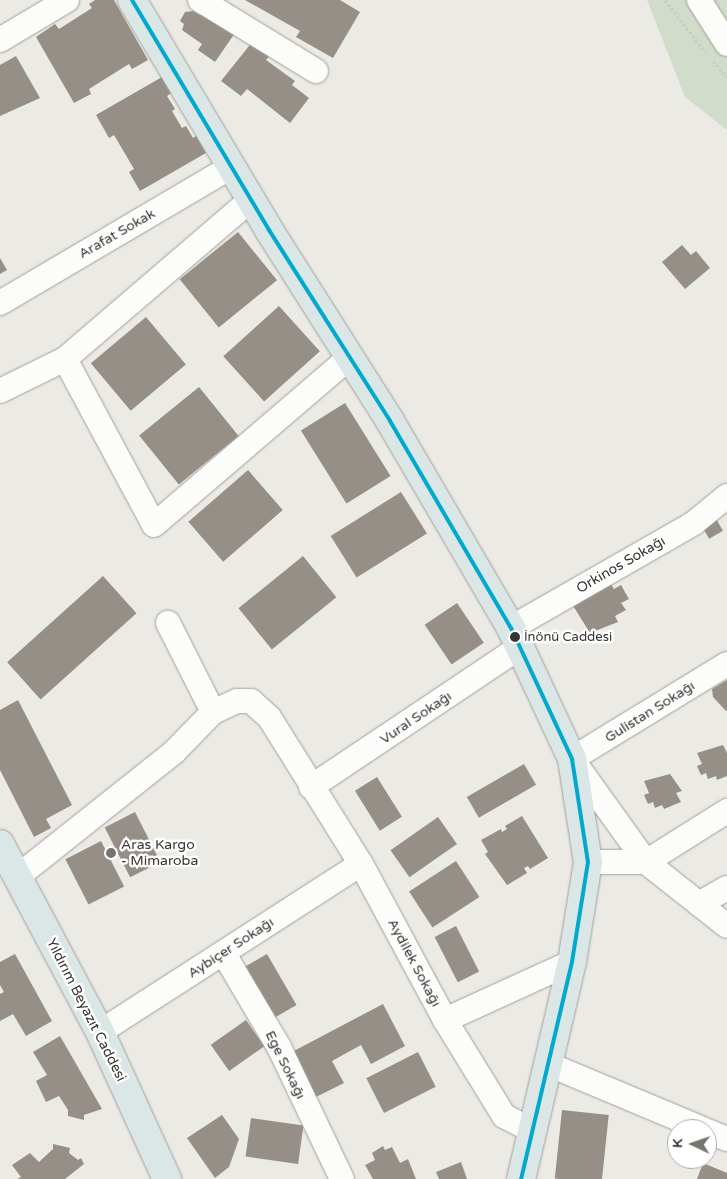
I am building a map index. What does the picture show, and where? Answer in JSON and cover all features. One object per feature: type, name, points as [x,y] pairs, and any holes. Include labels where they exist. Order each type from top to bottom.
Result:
[{"type":"main road","points":[[132,0],[350,357],[516,638],[572,759],[588,862],[572,962],[550,1065],[521,1179]]},
{"type":"main road","name":"Yıldırım Beyazıt Caddesi","points":[[1,849],[100,1032],[167,1179]]},
{"type":"street","points":[[0,40],[67,0]]},
{"type":"street","points":[[200,0],[316,71]]},
{"type":"street","points":[[700,0],[727,44]]},
{"type":"street","name":"Arafat Sokak","points":[[0,303],[233,166]]},
{"type":"street","points":[[0,391],[65,359],[252,199]]},
{"type":"street","points":[[65,359],[154,525],[350,357]]},
{"type":"street","name":"Orkinos Sokağı","points":[[516,638],[694,523],[727,496]]},
{"type":"street","points":[[17,877],[174,752],[213,712],[168,623]]},
{"type":"street","name":"Vural Sokağı","points":[[311,787],[516,638]]},
{"type":"street","name":"Gulistan Sokağı","points":[[572,759],[727,664]]},
{"type":"street","name":"Aydilek Sokağı","points":[[213,712],[237,701],[251,700],[269,716],[311,787],[361,864],[445,1020],[572,962]]},
{"type":"street","points":[[572,759],[646,862],[727,926]]},
{"type":"street","points":[[588,862],[646,862],[727,811]]},
{"type":"street","name":"Aybiçer Sokağı","points":[[100,1032],[224,954],[361,864]]},
{"type":"street","points":[[699,904],[727,888]]},
{"type":"street","name":"Ege Sokağı","points":[[224,954],[279,1047],[342,1179]]},
{"type":"street","points":[[445,1020],[504,1116],[533,1131]]},
{"type":"street","points":[[550,1065],[679,1119]]},
{"type":"path","points":[[665,0],[677,20],[727,77]]},
{"type":"green space","points":[[647,0],[727,0],[727,130],[685,97]]},
{"type":"building","points":[[95,0],[114,0],[148,60],[132,69],[129,64],[89,89],[91,94],[74,103],[36,37],[55,24],[59,29],[92,8],[89,4]]},
{"type":"building","points":[[245,0],[340,0],[360,12],[333,58],[296,37],[300,31]]},
{"type":"building","points":[[193,11],[200,15],[206,13],[237,30],[215,62],[198,50],[202,44],[182,30],[184,24],[180,21],[185,12]]},
{"type":"building","points":[[253,41],[271,54],[266,60],[295,81],[292,85],[309,98],[290,123],[247,89],[241,96],[221,81]]},
{"type":"building","points":[[16,56],[40,98],[0,116],[0,65]]},
{"type":"building","points":[[162,77],[171,93],[167,96],[175,109],[172,111],[182,128],[186,126],[193,138],[196,136],[206,153],[140,191],[129,172],[134,169],[114,135],[109,138],[96,115]]},
{"type":"building","points":[[238,232],[277,280],[219,327],[180,279]]},
{"type":"building","points":[[682,245],[691,255],[696,251],[710,268],[685,289],[662,262]]},
{"type":"building","points":[[0,258],[7,270],[0,274]]},
{"type":"building","points":[[279,306],[320,351],[264,402],[223,356]]},
{"type":"building","points":[[146,317],[186,364],[131,411],[91,363]]},
{"type":"building","points":[[199,387],[239,436],[179,484],[139,435]]},
{"type":"building","points":[[345,403],[391,476],[346,503],[301,431]]},
{"type":"building","points":[[248,470],[283,510],[223,562],[188,522]]},
{"type":"building","points":[[401,492],[427,534],[357,578],[331,536]]},
{"type":"building","points":[[715,517],[723,531],[709,539],[701,525]]},
{"type":"building","points":[[303,556],[336,597],[272,649],[238,608]]},
{"type":"building","points":[[103,576],[136,613],[41,699],[7,662]]},
{"type":"building","points":[[609,581],[614,589],[621,585],[629,599],[621,603],[626,610],[615,616],[618,622],[590,633],[572,604]]},
{"type":"building","points":[[457,603],[484,643],[452,665],[425,625]]},
{"type":"building","points":[[727,680],[726,711],[713,697],[712,689]]},
{"type":"building","points":[[18,700],[72,805],[46,819],[51,828],[34,837],[0,770],[0,710]]},
{"type":"building","points":[[723,745],[727,753],[727,776],[717,780],[716,776],[708,779],[706,773],[701,775],[697,766],[702,764],[697,753]]},
{"type":"building","points":[[524,764],[536,785],[479,818],[467,797]]},
{"type":"building","points":[[670,774],[682,791],[676,793],[681,802],[664,809],[662,805],[655,808],[653,802],[648,804],[644,795],[649,793],[644,781]]},
{"type":"building","points":[[377,777],[402,817],[380,831],[355,791]]},
{"type":"building","points":[[135,812],[160,862],[130,877],[105,827]]},
{"type":"building","points":[[522,816],[548,858],[530,869],[528,866],[524,868],[527,873],[507,885],[485,854],[488,852],[481,840],[501,829],[502,832],[507,829],[505,826]]},
{"type":"building","points":[[438,817],[457,844],[409,877],[390,850]]},
{"type":"building","points":[[101,841],[124,886],[89,905],[65,859]]},
{"type":"building","points":[[456,861],[479,897],[432,928],[409,891]]},
{"type":"building","points":[[456,926],[479,971],[458,982],[435,937]]},
{"type":"building","points":[[15,954],[52,1021],[26,1036],[13,1014],[0,1021],[0,994],[4,992],[0,985],[0,962]]},
{"type":"building","points":[[267,954],[296,1005],[271,1020],[242,968]]},
{"type":"building","points":[[383,1004],[405,1046],[371,1064],[361,1045],[332,1061],[344,1083],[314,1098],[290,1053]]},
{"type":"building","points":[[246,1020],[264,1046],[229,1071],[211,1045]]},
{"type":"building","points":[[60,1036],[102,1109],[84,1115],[84,1120],[68,1116],[68,1110],[59,1096],[46,1102],[36,1081],[47,1075],[33,1052]]},
{"type":"building","points":[[418,1052],[436,1087],[384,1113],[366,1078]]},
{"type":"building","points":[[562,1110],[609,1115],[602,1179],[555,1179]]},
{"type":"building","points":[[222,1115],[239,1139],[229,1167],[215,1178],[187,1138]]},
{"type":"building","points":[[251,1118],[303,1125],[298,1164],[246,1157]]},
{"type":"building","points":[[53,1144],[70,1148],[69,1153],[78,1160],[81,1158],[84,1164],[65,1179],[17,1179],[21,1177],[12,1165],[30,1153],[39,1162],[53,1149]]},
{"type":"building","points":[[383,1146],[385,1150],[392,1147],[400,1163],[408,1159],[416,1179],[373,1179],[365,1165],[375,1160],[372,1153]]},
{"type":"building","points":[[461,1162],[467,1179],[439,1179],[436,1172]]},
{"type":"building","points":[[701,1169],[717,1169],[727,1173],[727,1179],[697,1179]]},
{"type":"transit line","points":[[132,0],[269,230],[390,421],[511,628],[572,759],[588,862],[572,962],[521,1179]]},
{"type":"place","name":"İnönü Caddesi","points":[[515,637]]},
{"type":"place","name":"Aras Kargo - Mimaroba","points":[[111,853]]}]
